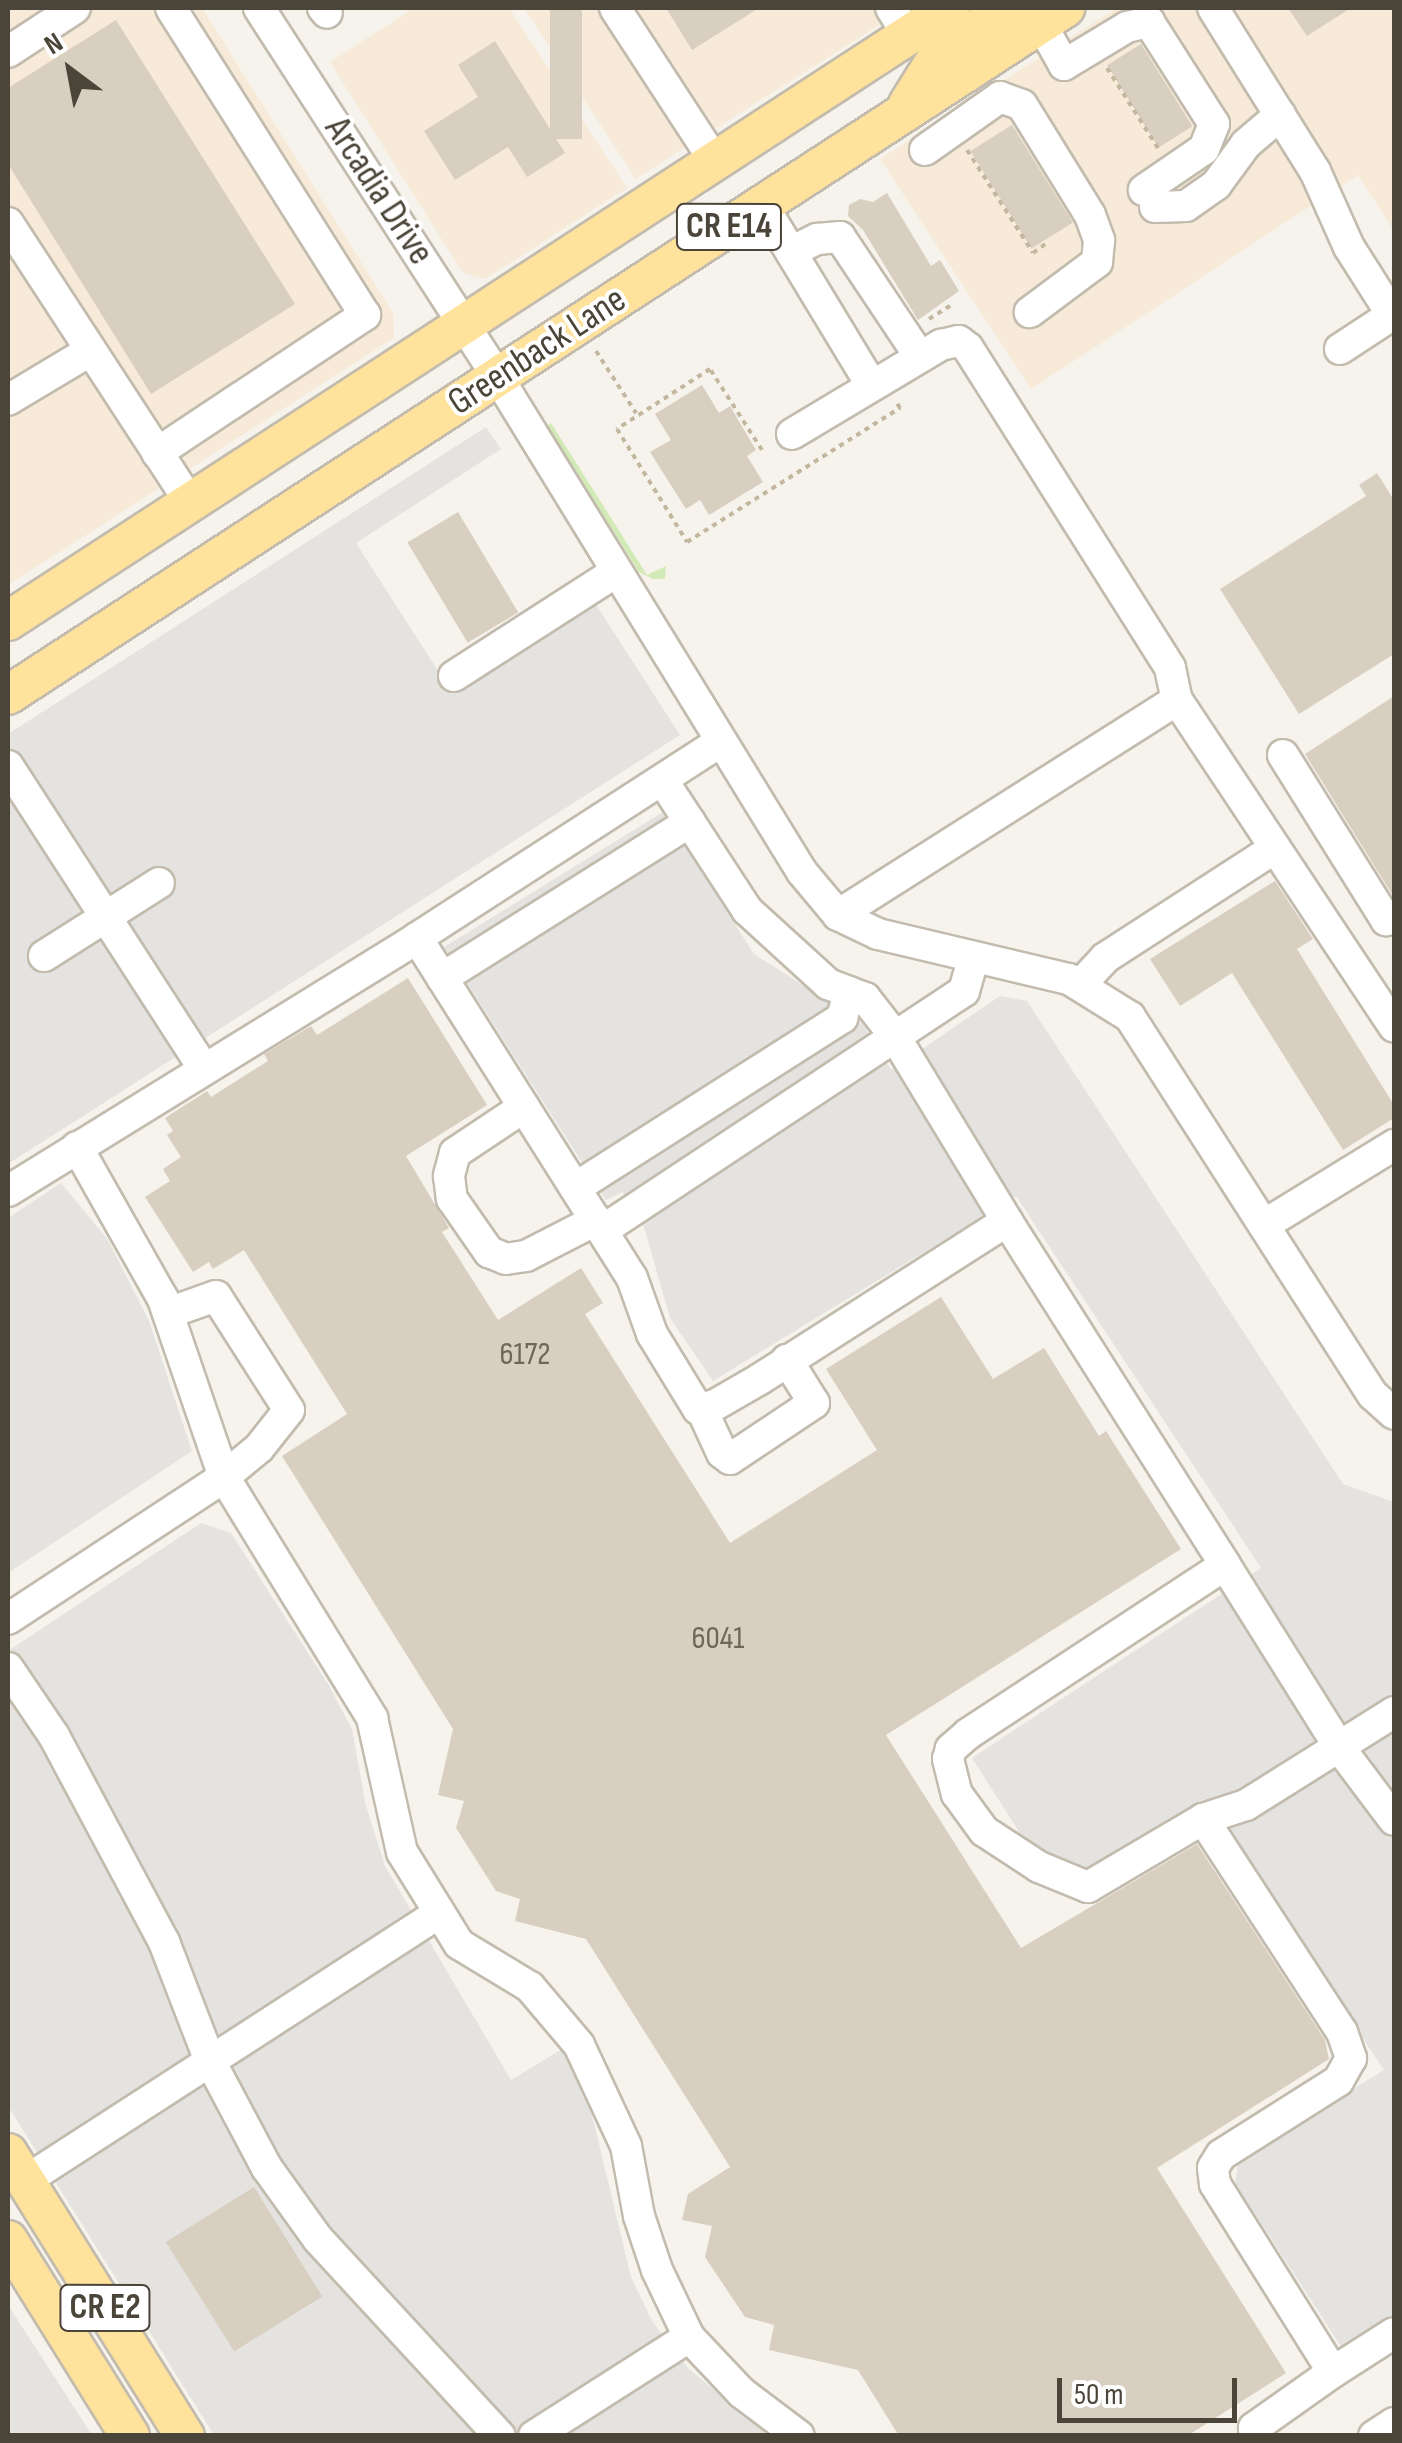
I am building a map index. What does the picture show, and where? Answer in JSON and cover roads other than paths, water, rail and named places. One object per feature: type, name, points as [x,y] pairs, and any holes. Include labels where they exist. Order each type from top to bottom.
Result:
[{"type":"main road","name":"Greenback Lane","points":[[8,621],[714,160],[900,21],[950,8]]},
{"type":"main road","points":[[901,114],[940,53],[1038,13]]},
{"type":"main road","name":"Greenback Lane","points":[[12,689],[901,114]]},
{"type":"main road","name":"CR E2","points":[[16,2167],[185,2436]]},
{"type":"main road","name":"CR E2","points":[[8,2240],[130,2436]]},
{"type":"street","points":[[8,52],[76,8]]},
{"type":"street","points":[[157,453],[365,315],[171,8]]},
{"type":"street","name":"Arcadia Drive","points":[[258,8],[498,376],[802,872],[838,915]]},
{"type":"street","points":[[615,8],[714,160]]},
{"type":"street","points":[[1213,8],[1315,171],[1349,247],[1394,316],[1340,349]]},
{"type":"street","points":[[1038,13],[1064,65],[1127,27],[1149,22],[1215,127],[1204,149],[1149,198],[1186,206],[1216,185],[1246,144],[1280,114]]},
{"type":"street","points":[[901,114],[929,157],[1000,98],[1022,104],[1090,215],[1100,240],[1097,262],[1030,312]]},
{"type":"street","points":[[763,206],[877,382]]},
{"type":"street","points":[[8,224],[189,502]]},
{"type":"street","points":[[791,252],[817,239],[840,237],[920,357]]},
{"type":"street","points":[[792,434],[950,342],[968,348],[1170,668],[1176,700],[1394,1028]]},
{"type":"street","points":[[8,400],[90,351]]},
{"type":"street","points":[[454,676],[616,572]]},
{"type":"street","points":[[838,915],[1176,700]]},
{"type":"street","points":[[8,1191],[417,938],[720,742]]},
{"type":"street","points":[[1283,755],[1386,920],[1394,915]]},
{"type":"street","points":[[8,766],[202,1068]]},
{"type":"street","points":[[663,781],[747,910],[828,984],[865,998],[894,1036],[1339,1747],[1394,1820]]},
{"type":"street","points":[[442,978],[690,822]]},
{"type":"street","points":[[1080,985],[1105,958],[1275,848]]},
{"type":"street","points":[[44,956],[159,883]]},
{"type":"street","points":[[838,915],[878,934],[1080,985],[1130,1016],[1373,1395],[1394,1414]]},
{"type":"street","points":[[417,938],[632,1278],[652,1334],[690,1398],[702,1410],[722,1453],[730,1459],[813,1406],[814,1400],[788,1360]]},
{"type":"street","points":[[524,1107],[455,1152],[448,1176],[452,1199],[490,1252],[506,1258],[526,1256],[599,1225],[964,991],[974,957]]},
{"type":"street","points":[[576,1188],[842,1018],[849,992]]},
{"type":"street","points":[[1264,1225],[1394,1145]]},
{"type":"street","points":[[77,1147],[168,1313],[224,1477],[372,1718],[402,1852],[460,1944],[530,1987],[578,2044],[626,2146],[639,2216],[657,2270],[689,2336],[742,2393],[799,2436]]},
{"type":"street","points":[[702,1410],[1008,1221]]},
{"type":"street","points":[[8,1619],[224,1477],[258,1448],[289,1410],[216,1296],[168,1313]]},
{"type":"street","points":[[1226,1565],[968,1734],[951,1749],[948,1759],[957,1794],[984,1831],[1038,1866],[1088,1887],[1202,1819],[1246,1805],[1394,1712]]},
{"type":"street","points":[[8,1668],[54,1736],[164,1942],[210,2061],[267,2168],[318,2239],[500,2436]]},
{"type":"street","points":[[1202,1819],[1342,2032],[1352,2058],[1338,2082],[1221,2155],[1213,2168],[1215,2184],[1333,2372]]},
{"type":"street","points":[[16,2167],[210,2061],[438,1914]]},
{"type":"street","points":[[1257,2436],[1254,2428],[1394,2333]]},
{"type":"street","points":[[534,2436],[689,2336]]},
{"type":"street","points":[[1374,2436],[1394,2423]]}]
